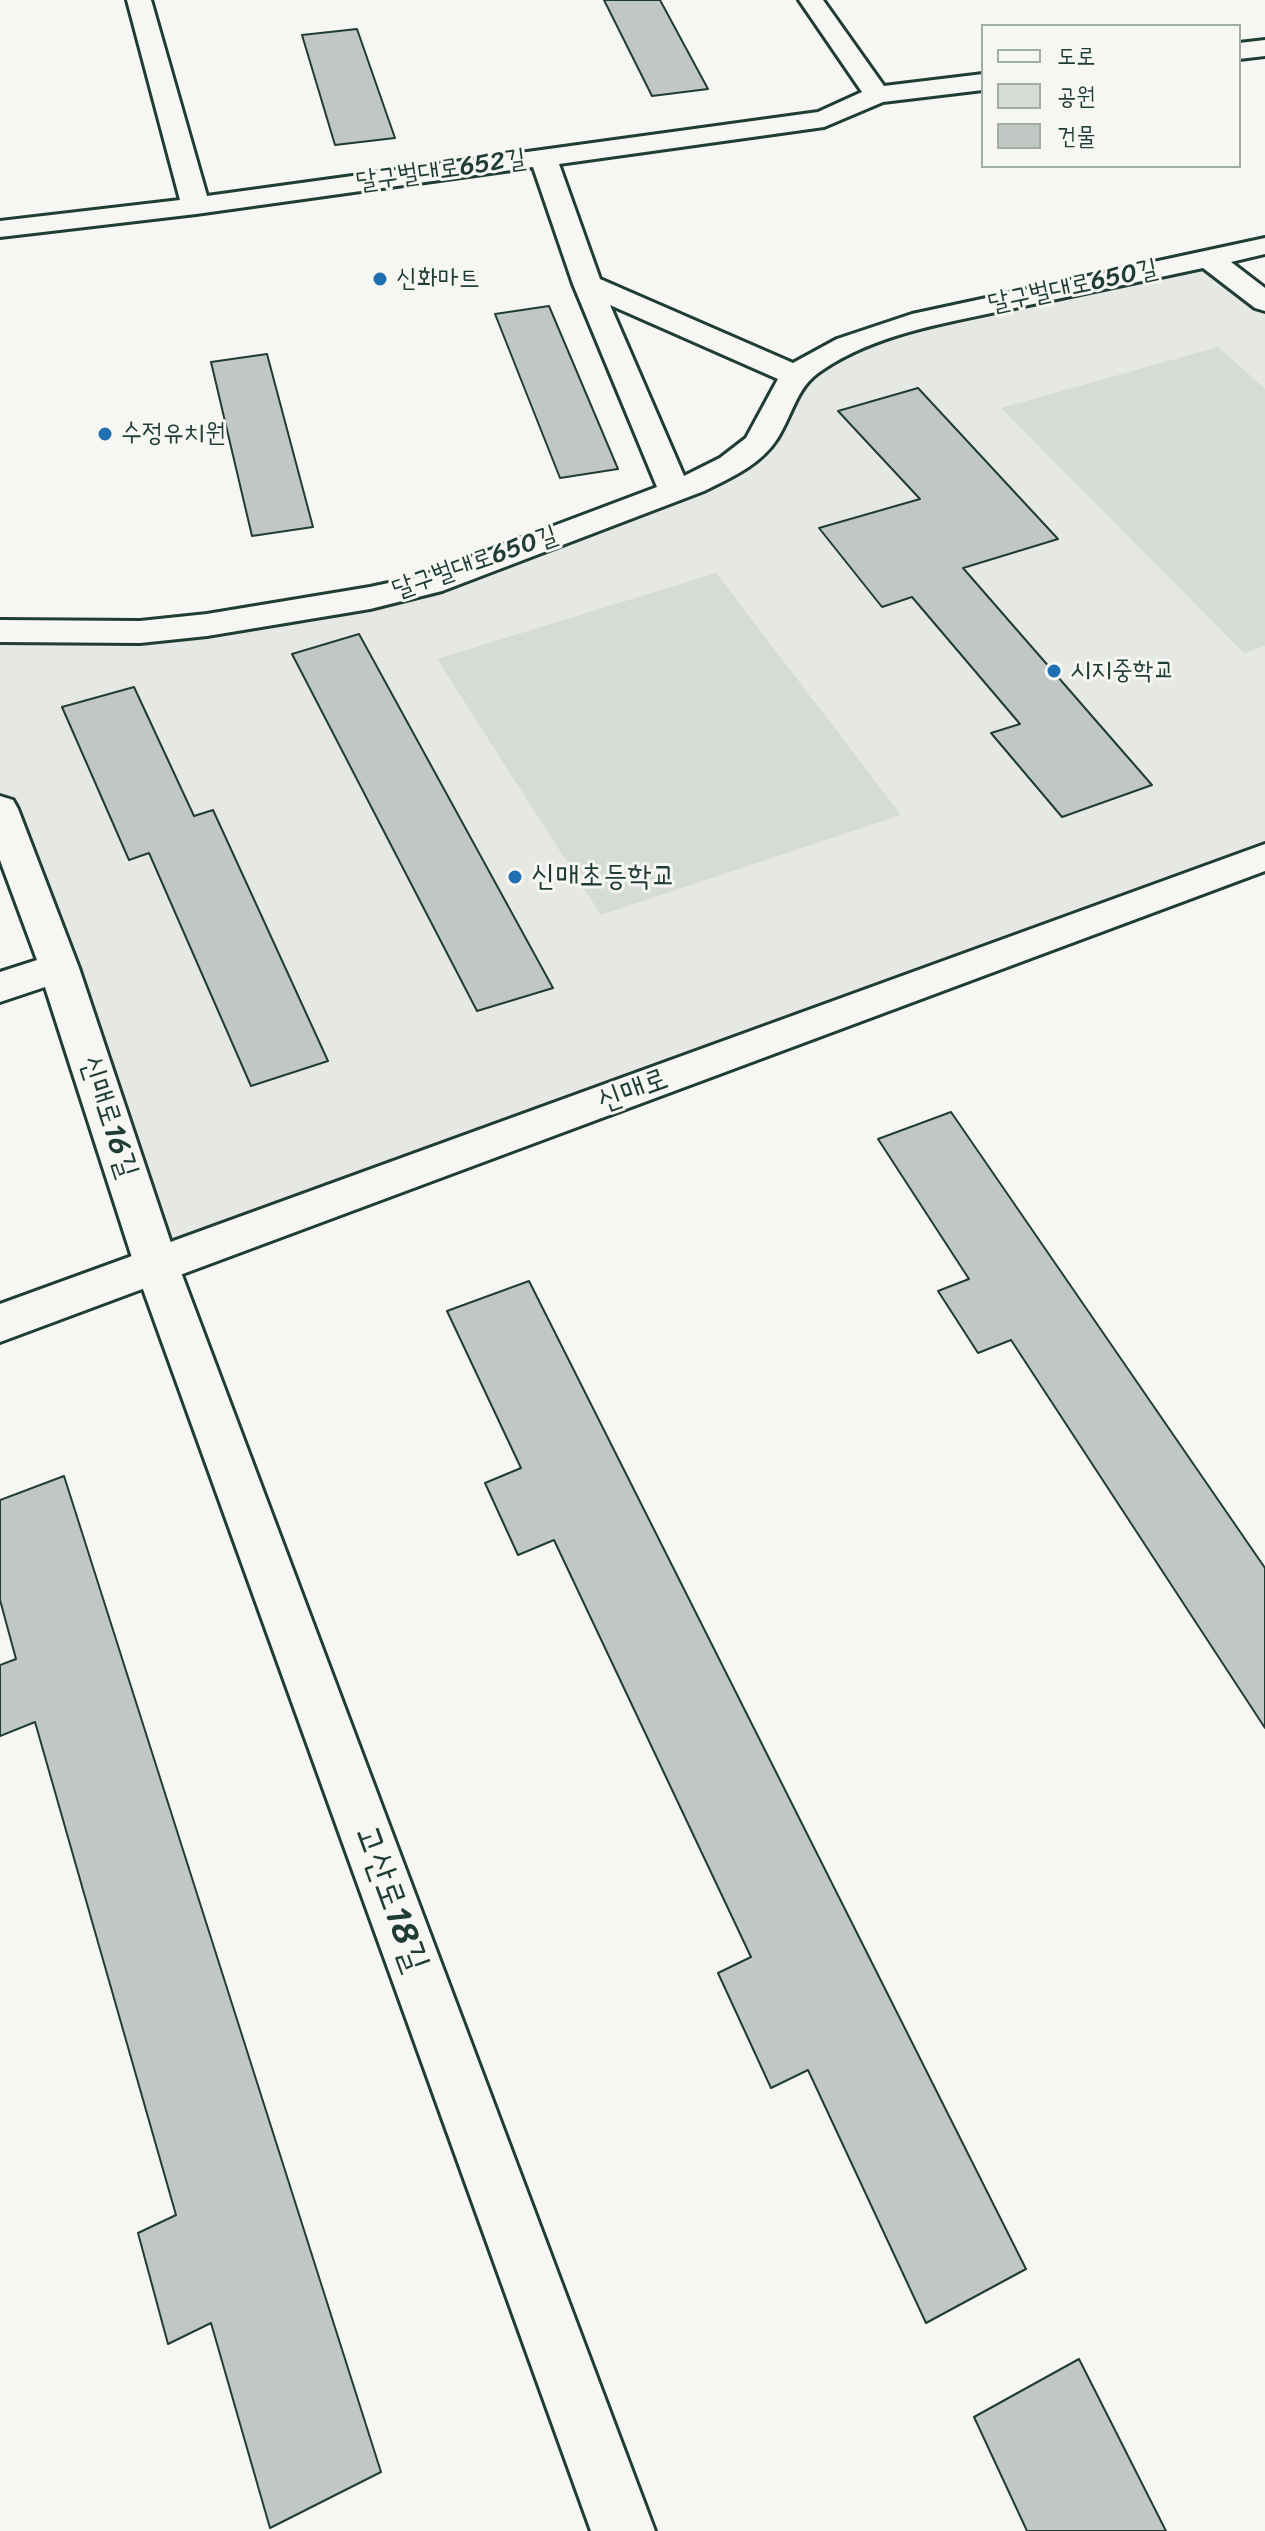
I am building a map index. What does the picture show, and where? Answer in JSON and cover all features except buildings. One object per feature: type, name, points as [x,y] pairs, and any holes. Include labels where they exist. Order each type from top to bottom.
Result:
[{"type":"street","points":[[139,0],[196,206]]},
{"type":"street","points":[[811,0],[877,95]]},
{"type":"street","name":"달구벌대로652길","points":[[0,229],[196,206],[824,119],[877,95],[981,82]]},
{"type":"street","points":[[543,157],[587,284],[675,491]]},
{"type":"street","name":"달구벌대로650길","points":[[0,631],[140,632],[207,625],[370,598],[430,584],[675,491],[730,465],[762,439],[781,393],[796,376],[823,358],[905,326],[946,314],[1265,246]]},
{"type":"street","points":[[1208,258],[1265,302]]},
{"type":"street","points":[[587,284],[796,376]]},
{"type":"street","name":"신매로16길","points":[[0,809],[59,968],[157,1267]]},
{"type":"street","name":"신매로","points":[[0,1323],[1265,857]]},
{"type":"street","points":[[0,987],[59,968]]},
{"type":"street","name":"고산로18길","points":[[157,1267],[623,2531]]},
{"type":"shaded area","name":"신매초등학교","points":[[1208,258],[1265,306],[1265,857],[157,1267],[0,819],[0,631],[52,633],[370,598],[730,465],[796,376],[891,330]]},
{"type":"green space","points":[[1218,347],[1265,389],[1265,646],[1244,653],[1001,408]]},
{"type":"green space","points":[[716,573],[901,815],[601,915],[437,659]]},
{"type":"place","name":"신화마트","points":[[380,279]]},
{"type":"place","name":"수정유치원","points":[[105,434]]},
{"type":"place","name":"시지중학교","points":[[1054,671]]},
{"type":"place","name":"신매초등학교","points":[[515,877]]}]
